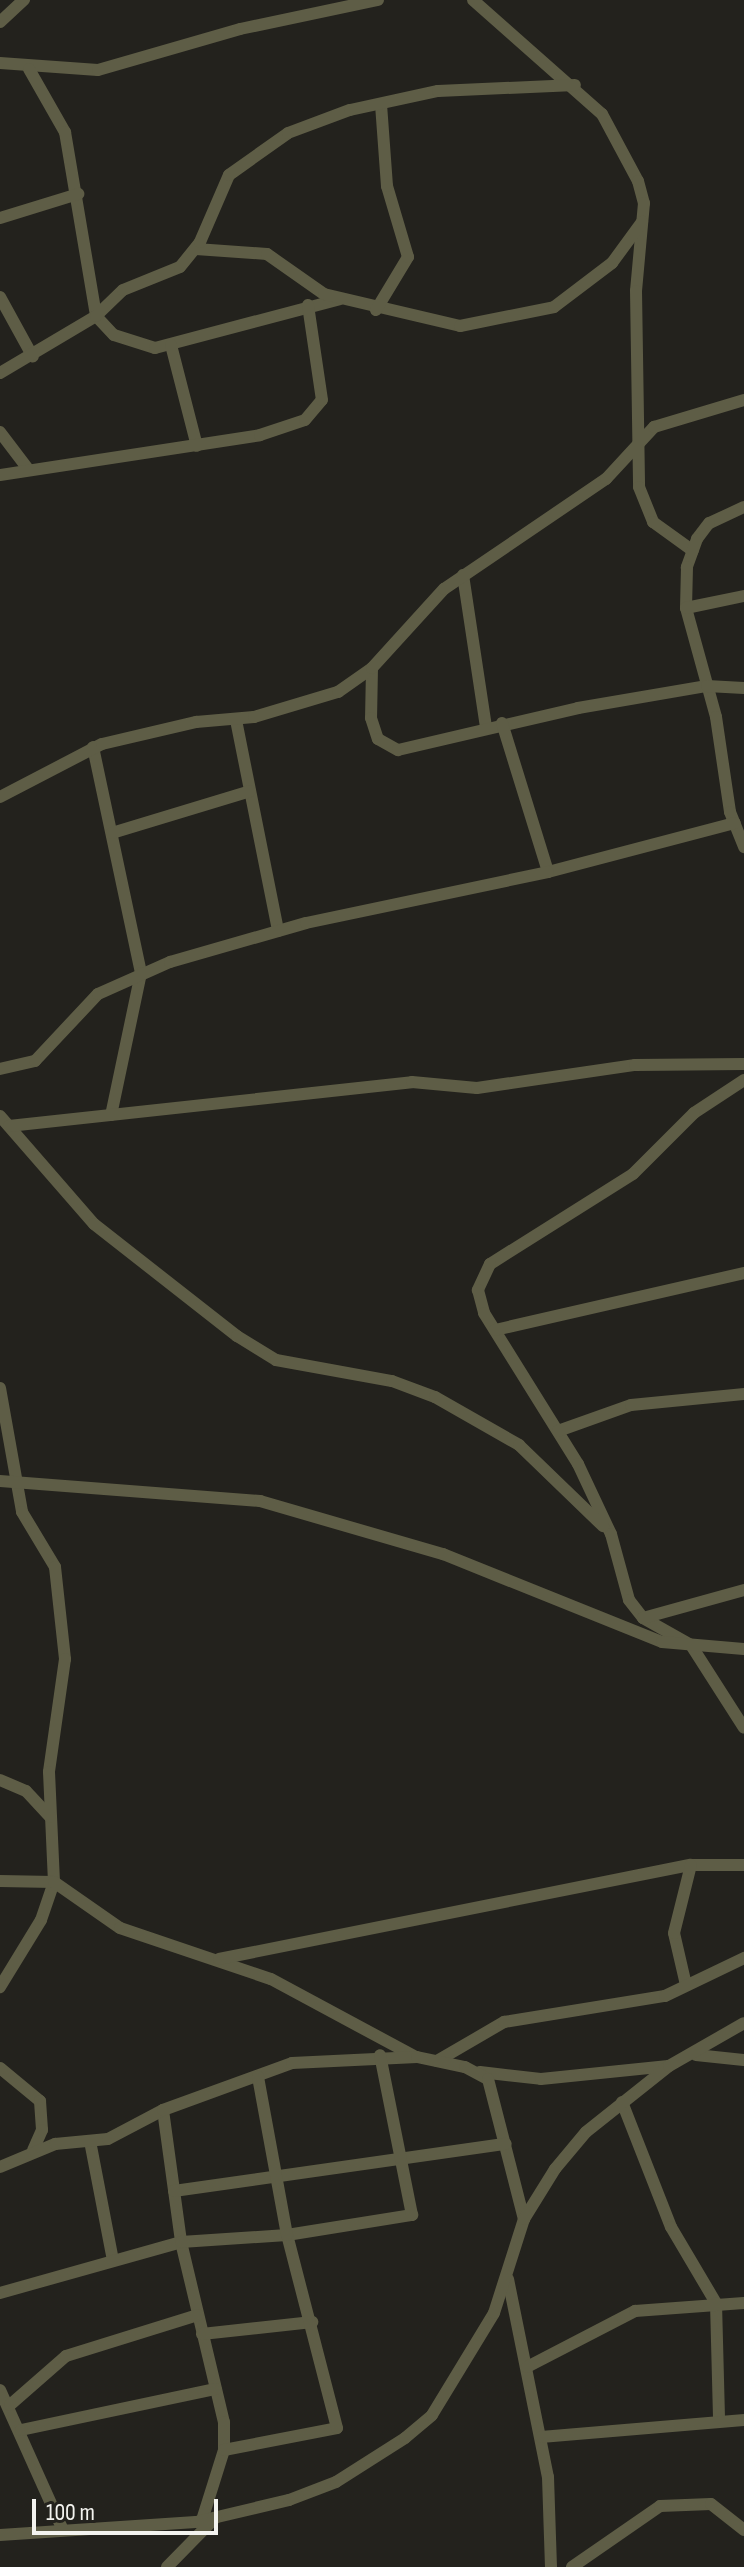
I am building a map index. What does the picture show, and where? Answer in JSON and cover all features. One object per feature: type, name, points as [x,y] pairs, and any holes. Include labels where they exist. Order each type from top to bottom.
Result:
[{"type":"street","points":[[0,22],[24,0]]},
{"type":"street","points":[[0,63],[29,69],[98,70],[240,29],[378,0]]},
{"type":"street","points":[[473,0],[575,85],[619,139],[638,181],[642,222],[636,291],[638,443],[645,509],[693,551]]},
{"type":"street","points":[[29,69],[65,132],[78,194],[96,316],[127,344],[171,345],[308,305],[340,299]]},
{"type":"street","points":[[0,373],[33,357],[96,316],[123,290],[180,267],[196,249],[216,195],[245,160],[312,122],[438,91],[575,85]]},
{"type":"street","points":[[376,310],[408,257],[387,186],[381,104]]},
{"type":"street","points":[[0,218],[78,194]]},
{"type":"street","points":[[196,249],[267,254],[340,299],[376,310],[460,326],[540,312],[572,296],[612,263],[642,222]]},
{"type":"street","points":[[1,302],[33,357]]},
{"type":"street","points":[[0,475],[197,446],[282,430],[316,410],[322,400],[308,305]]},
{"type":"street","points":[[171,345],[197,446]]},
{"type":"street","points":[[0,797],[93,747],[196,722],[236,720],[338,692],[372,668],[463,575],[606,479],[664,419],[744,400]]},
{"type":"street","points":[[0,432],[28,469]]},
{"type":"street","points":[[744,507],[709,523],[693,551],[686,608],[707,686],[733,818],[744,847]]},
{"type":"street","points":[[463,575],[486,727]]},
{"type":"street","points":[[686,608],[744,596]]},
{"type":"street","points":[[372,668],[371,718],[387,747],[423,745],[502,723],[707,686],[744,688]]},
{"type":"street","points":[[236,720],[278,931]]},
{"type":"street","points":[[502,723],[548,872]]},
{"type":"street","points":[[93,747],[141,973],[111,1115]]},
{"type":"street","points":[[112,833],[250,791]]},
{"type":"street","points":[[0,1069],[35,1061],[98,994],[141,973],[278,931],[548,872],[733,818],[744,805]]},
{"type":"street","points":[[4,1121],[111,1115],[412,1082],[477,1088],[635,1065],[744,1064]]},
{"type":"street","points":[[744,1080],[694,1113],[633,1174],[490,1264],[478,1290],[495,1330],[558,1431],[611,1534],[629,1600],[643,1618],[691,1645],[744,1728]]},
{"type":"street","points":[[4,1121],[94,1224],[237,1336],[276,1360],[392,1381],[435,1397],[519,1445],[611,1534]]},
{"type":"street","points":[[495,1330],[744,1273]]},
{"type":"street","points":[[0,1388],[22,1512],[55,1567],[63,1609],[65,1659],[49,1772],[54,1882],[41,1920],[0,1987]]},
{"type":"street","points":[[558,1431],[631,1405],[744,1394]]},
{"type":"street","points":[[0,1481],[15,1479],[260,1501],[443,1554],[636,1632],[691,1645],[744,1649]]},
{"type":"street","points":[[643,1618],[744,1590]]},
{"type":"street","points":[[0,1780],[26,1791],[50,1817]]},
{"type":"street","points":[[219,1959],[691,1865],[744,1865]]},
{"type":"street","points":[[686,1985],[674,1933],[691,1865]]},
{"type":"street","points":[[0,1881],[54,1882],[120,1928],[271,1979],[417,2057]]},
{"type":"street","points":[[437,2061],[504,2022],[619,2006],[686,1985],[744,1958]]},
{"type":"street","points":[[0,2535],[216,2517],[336,2482],[405,2438],[443,2399],[494,2313],[524,2219],[586,2132],[669,2066],[696,2055],[744,2023]]},
{"type":"street","points":[[0,2293],[181,2242],[287,2235],[412,2215],[380,2055]]},
{"type":"street","points":[[0,2167],[33,2150],[118,2135],[163,2110],[292,2063],[380,2055],[417,2057],[480,2072],[541,2079],[669,2066]]},
{"type":"street","points":[[696,2055],[744,2060]]},
{"type":"street","points":[[0,2068],[40,2101],[42,2130],[33,2150]]},
{"type":"street","points":[[480,2072],[495,2095],[524,2219]]},
{"type":"street","points":[[224,2450],[337,2428],[287,2235],[258,2077]]},
{"type":"street","points":[[622,2102],[671,2227],[716,2303],[719,2420]]},
{"type":"street","points":[[163,2110],[181,2242],[216,2389],[224,2450],[202,2520]]},
{"type":"street","points":[[90,2141],[113,2260]]},
{"type":"street","points":[[174,2191],[506,2144]]},
{"type":"street","points":[[507,2276],[541,2437],[551,2567]]},
{"type":"street","points":[[527,2367],[635,2311],[744,2303]]},
{"type":"street","points":[[10,2405],[66,2356],[198,2315]]},
{"type":"street","points":[[202,2334],[312,2322]]},
{"type":"street","points":[[21,2430],[216,2389]]},
{"type":"street","points":[[0,2390],[10,2405],[62,2528]]},
{"type":"street","points":[[541,2437],[744,2420]]},
{"type":"street","points":[[572,2567],[660,2506],[711,2504],[744,2530]]},
{"type":"street","points":[[167,2567],[216,2517]]}]
